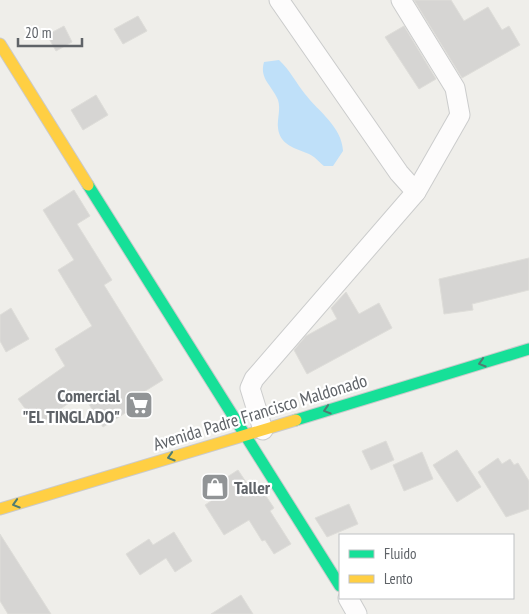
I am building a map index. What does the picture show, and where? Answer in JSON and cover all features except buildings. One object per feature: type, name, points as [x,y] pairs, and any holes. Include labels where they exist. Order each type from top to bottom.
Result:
[{"type":"street","points":[[279,0],[399,173],[416,192]]},
{"type":"street","points":[[254,442],[250,388],[254,379],[416,192],[460,115],[455,88],[402,0]]},
{"type":"street","points":[[0,44],[5,66],[254,442],[339,584]]},
{"type":"street","name":"Avenida Padre Francisco Maldonado","points":[[0,509],[254,442],[529,349]]},
{"type":"street","points":[[349,599],[357,614]]},
{"type":"water","points":[[279,60],[339,134],[343,151],[333,166],[324,166],[311,155],[289,146],[279,134],[278,100],[265,78],[263,68],[264,62]]},
{"type":"traffic: fast","points":[[88,185],[339,584]]},
{"type":"traffic: fast","points":[[296,420],[529,349]]},
{"type":"traffic: slow","points":[[0,44],[88,185]]},
{"type":"traffic: slow","points":[[0,509],[296,420]]},
{"type":"place","name":"Comercial \"EL TINGLADO\"","points":[[139,405]]},
{"type":"place","name":"Taller","points":[[215,487]]}]
